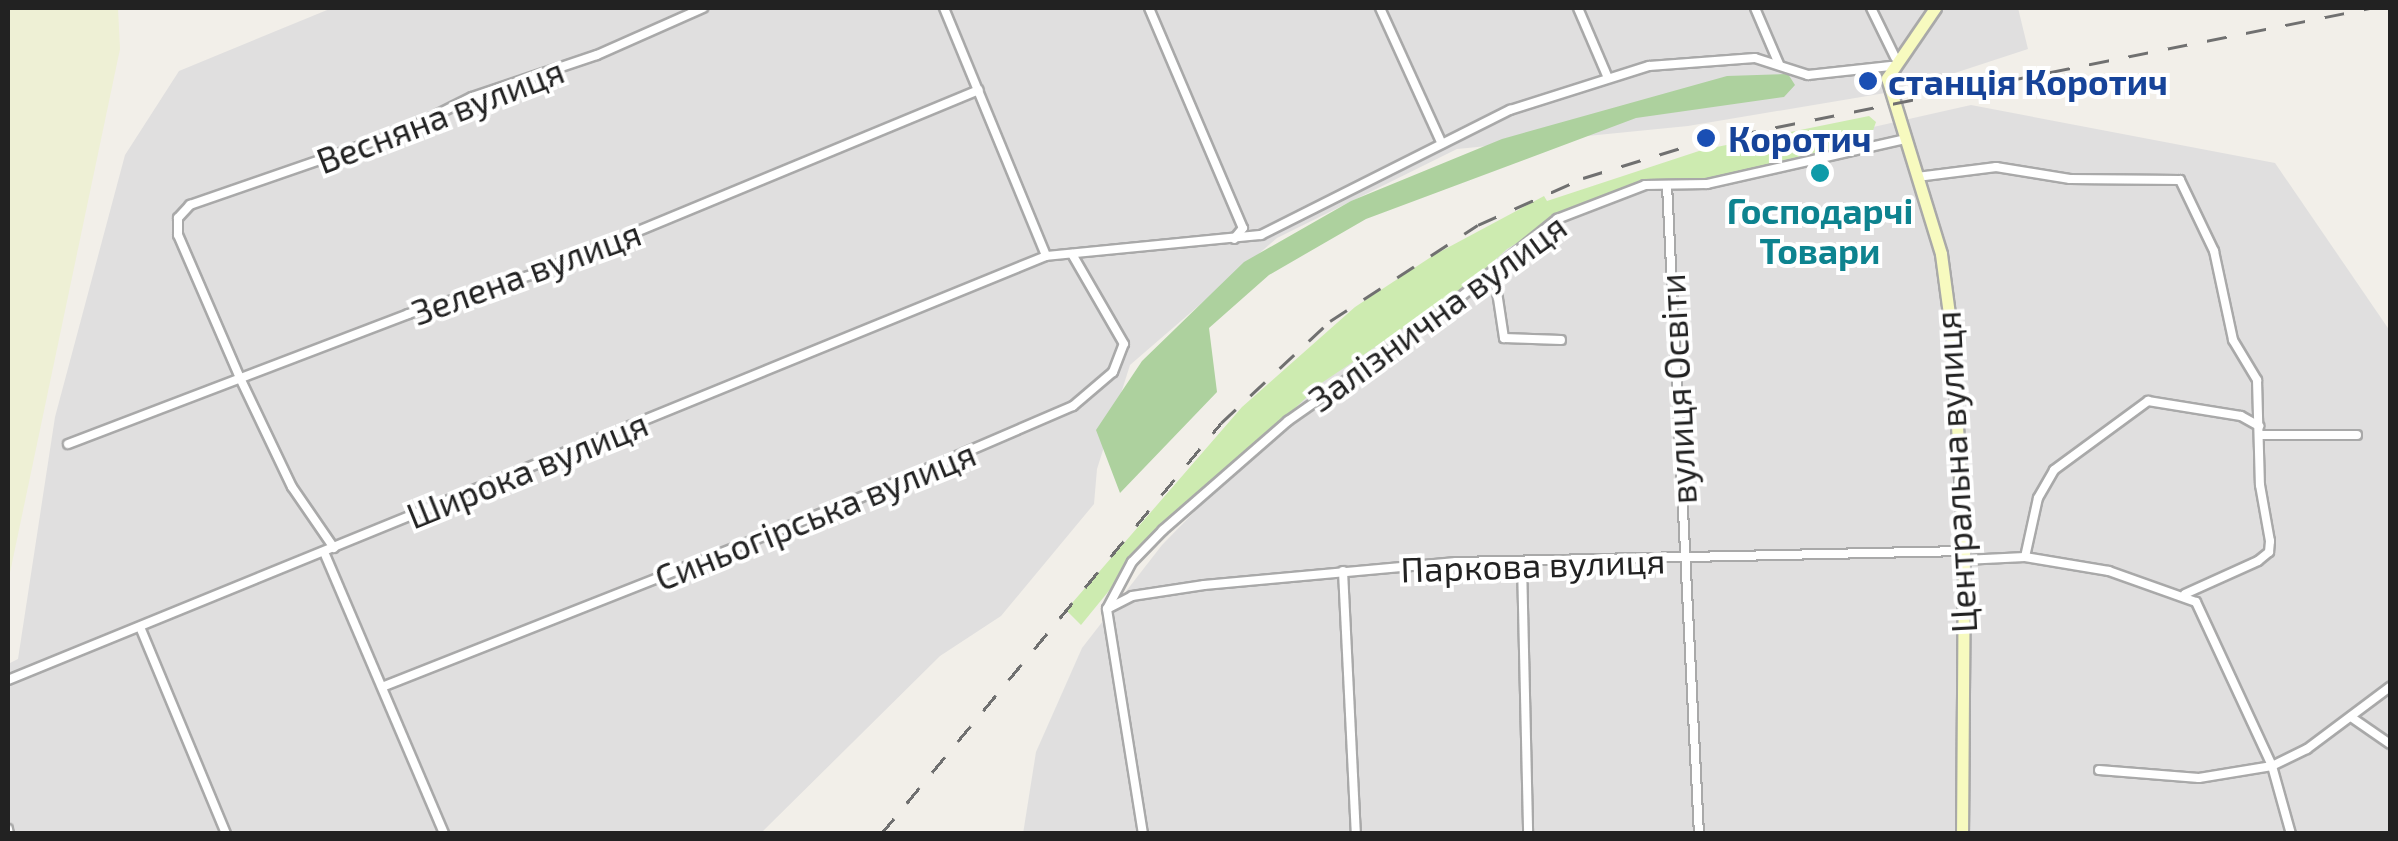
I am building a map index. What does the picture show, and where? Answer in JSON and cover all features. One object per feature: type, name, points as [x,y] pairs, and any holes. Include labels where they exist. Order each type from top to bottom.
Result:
[{"type":"street","name":"Весняна вулиця","points":[[240,378],[178,235],[178,218],[190,205],[406,130],[472,97],[597,55],[703,8]]},
{"type":"street","points":[[944,8],[1046,256]]},
{"type":"street","points":[[1150,8],[1243,228],[1232,240]]},
{"type":"street","points":[[1380,8],[1442,144]]},
{"type":"street","points":[[1578,8],[1608,78]]},
{"type":"street","points":[[1756,8],[1780,64]]},
{"type":"street","points":[[1872,8],[1893,62]]},
{"type":"street","points":[[1893,62],[1936,8]]},
{"type":"street","name":"Широка вулиця","points":[[8,680],[1046,256],[1232,240],[1288,224],[1510,110],[1608,78],[1694,58],[1780,64],[1808,75],[1893,62]]},
{"type":"street","name":"Центральна вулиця","points":[[1893,62],[1886,78],[1901,140],[1941,254],[1952,336],[1964,555],[1962,834]]},
{"type":"street","name":"Зелена вулиця","points":[[68,444],[240,378],[537,273],[979,90]]},
{"type":"street","name":"Залізнична вулиця","points":[[1107,609],[1132,562],[1163,530],[1288,422],[1494,272],[1532,234],[1558,218],[1634,188],[1707,184],[1901,140]]},
{"type":"street","points":[[1916,177],[1996,167],[2070,179],[2180,180],[2214,251],[2233,340],[2257,380],[2269,552],[2185,594],[2207,615],[2272,766],[2290,834]]},
{"type":"street","name":"вулиця Освіти","points":[[1667,185],[1699,834]]},
{"type":"street","name":"Синьогірська вулиця","points":[[382,687],[832,510],[1073,406],[1113,372],[1124,344],[1072,254]]},
{"type":"street","points":[[1494,272],[1507,340],[1561,340]]},
{"type":"street","points":[[240,378],[292,487],[334,548]]},
{"type":"street","points":[[2025,557],[2038,498],[2054,470],[2148,401],[2241,416],[2260,431],[2357,434]]},
{"type":"street","points":[[324,552],[444,834]]},
{"type":"street","name":"Паркова вулиця","points":[[1107,609],[1132,596],[1344,572],[1522,563],[1964,555],[2025,557],[2109,571],[2185,594]]},
{"type":"street","points":[[1522,563],[1528,834]]},
{"type":"street","points":[[1344,572],[1356,834]]},
{"type":"street","points":[[1107,609],[1143,834]]},
{"type":"street","points":[[140,627],[226,834]]},
{"type":"street","points":[[2099,770],[2200,778],[2272,766],[2351,717],[2390,687]]},
{"type":"street","points":[[2351,717],[2390,744]]},
{"type":"shaded area","points":[[332,8],[2018,8],[2028,49],[1903,90],[1688,126],[1457,149],[1277,238],[1130,365],[1097,469],[1094,504],[1001,616],[940,656],[761,833],[8,833],[8,664],[18,659],[55,417],[125,155],[179,71]]},
{"type":"shaded area","points":[[1971,105],[2275,163],[2390,331],[2390,833],[1023,834],[1036,752],[1082,648],[1162,545],[1322,381],[1520,232],[1732,159]]},
{"type":"green space","points":[[8,8],[118,8],[120,49],[8,582]]},
{"type":"green space","points":[[1788,74],[1795,85],[1784,97],[1636,118],[1366,219],[1269,275],[1209,328],[1217,392],[1120,493],[1096,430],[1142,361],[1244,262],[1351,201],[1502,139],[1727,76]]},
{"type":"green space","points":[[1869,116],[1876,122],[1870,139],[1709,179],[1661,183],[1558,218],[1507,249],[1469,284],[1323,382],[1139,554],[1081,625],[1066,610],[1242,407],[1355,307],[1434,255],[1544,196],[1547,201],[1702,150]]},
{"type":"railway","points":[[881,834],[1221,423],[1330,321],[1478,225],[1583,178],[1697,143],[2370,8]]},
{"type":"place","name":"станція Коротич","points":[[1868,81]]},
{"type":"place","name":"Коротич","points":[[1706,138]]},
{"type":"place","name":"Господарчі Товари","points":[[1820,173]]}]
